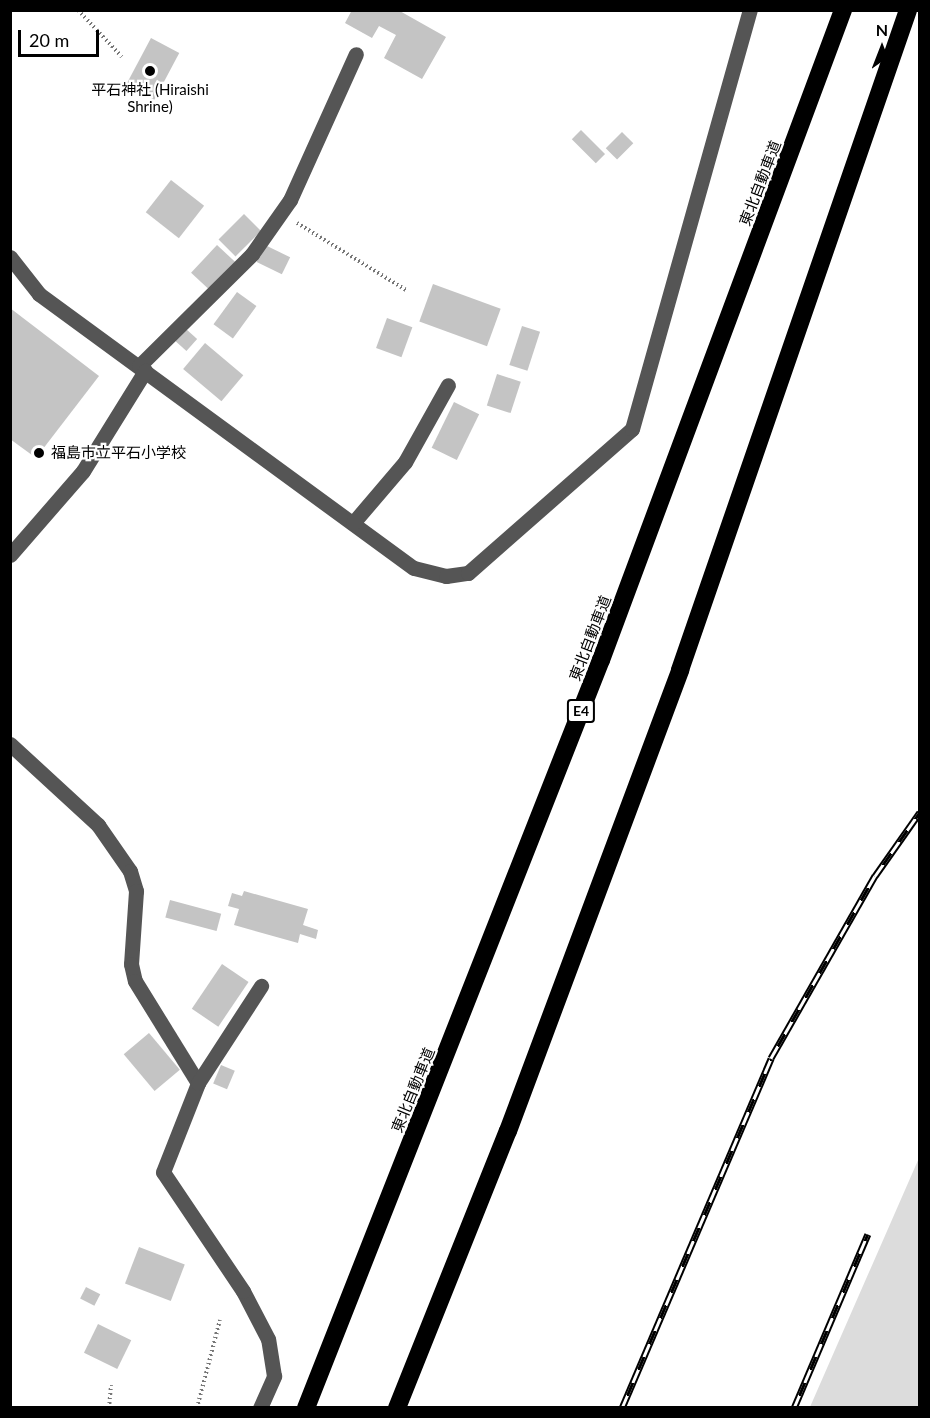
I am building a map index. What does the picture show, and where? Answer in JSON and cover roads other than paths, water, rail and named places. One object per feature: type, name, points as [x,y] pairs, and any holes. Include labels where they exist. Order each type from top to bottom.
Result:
[{"type":"highway","name":"東北自動車道","points":[[306,1407],[596,671],[843,10]]},
{"type":"highway","points":[[397,1407],[508,1131],[680,670],[908,10]]},
{"type":"street","points":[[10,257],[39,294],[414,568],[446,576],[468,573],[632,429],[750,10]]},
{"type":"street","points":[[10,555],[83,471],[142,368],[252,254],[282,213],[317,146],[356,54]]},
{"type":"street","points":[[354,523],[405,462],[448,385]]},
{"type":"street","points":[[10,744],[98,825],[130,871],[136,891],[131,964],[135,981],[198,1083]]},
{"type":"street","points":[[260,1407],[274,1376],[268,1339],[243,1291],[163,1172],[198,1083],[261,986]]},
{"type":"railway","points":[[622,1408],[771,1058],[875,876],[920,812]]},
{"type":"railway","points":[[794,1408],[868,1234]]},
{"type":"place","name":"平石神社 (Hiraishi Shrine)","points":[[150,71]]},
{"type":"place","name":"福島市立平石小学校","points":[[39,453]]}]
